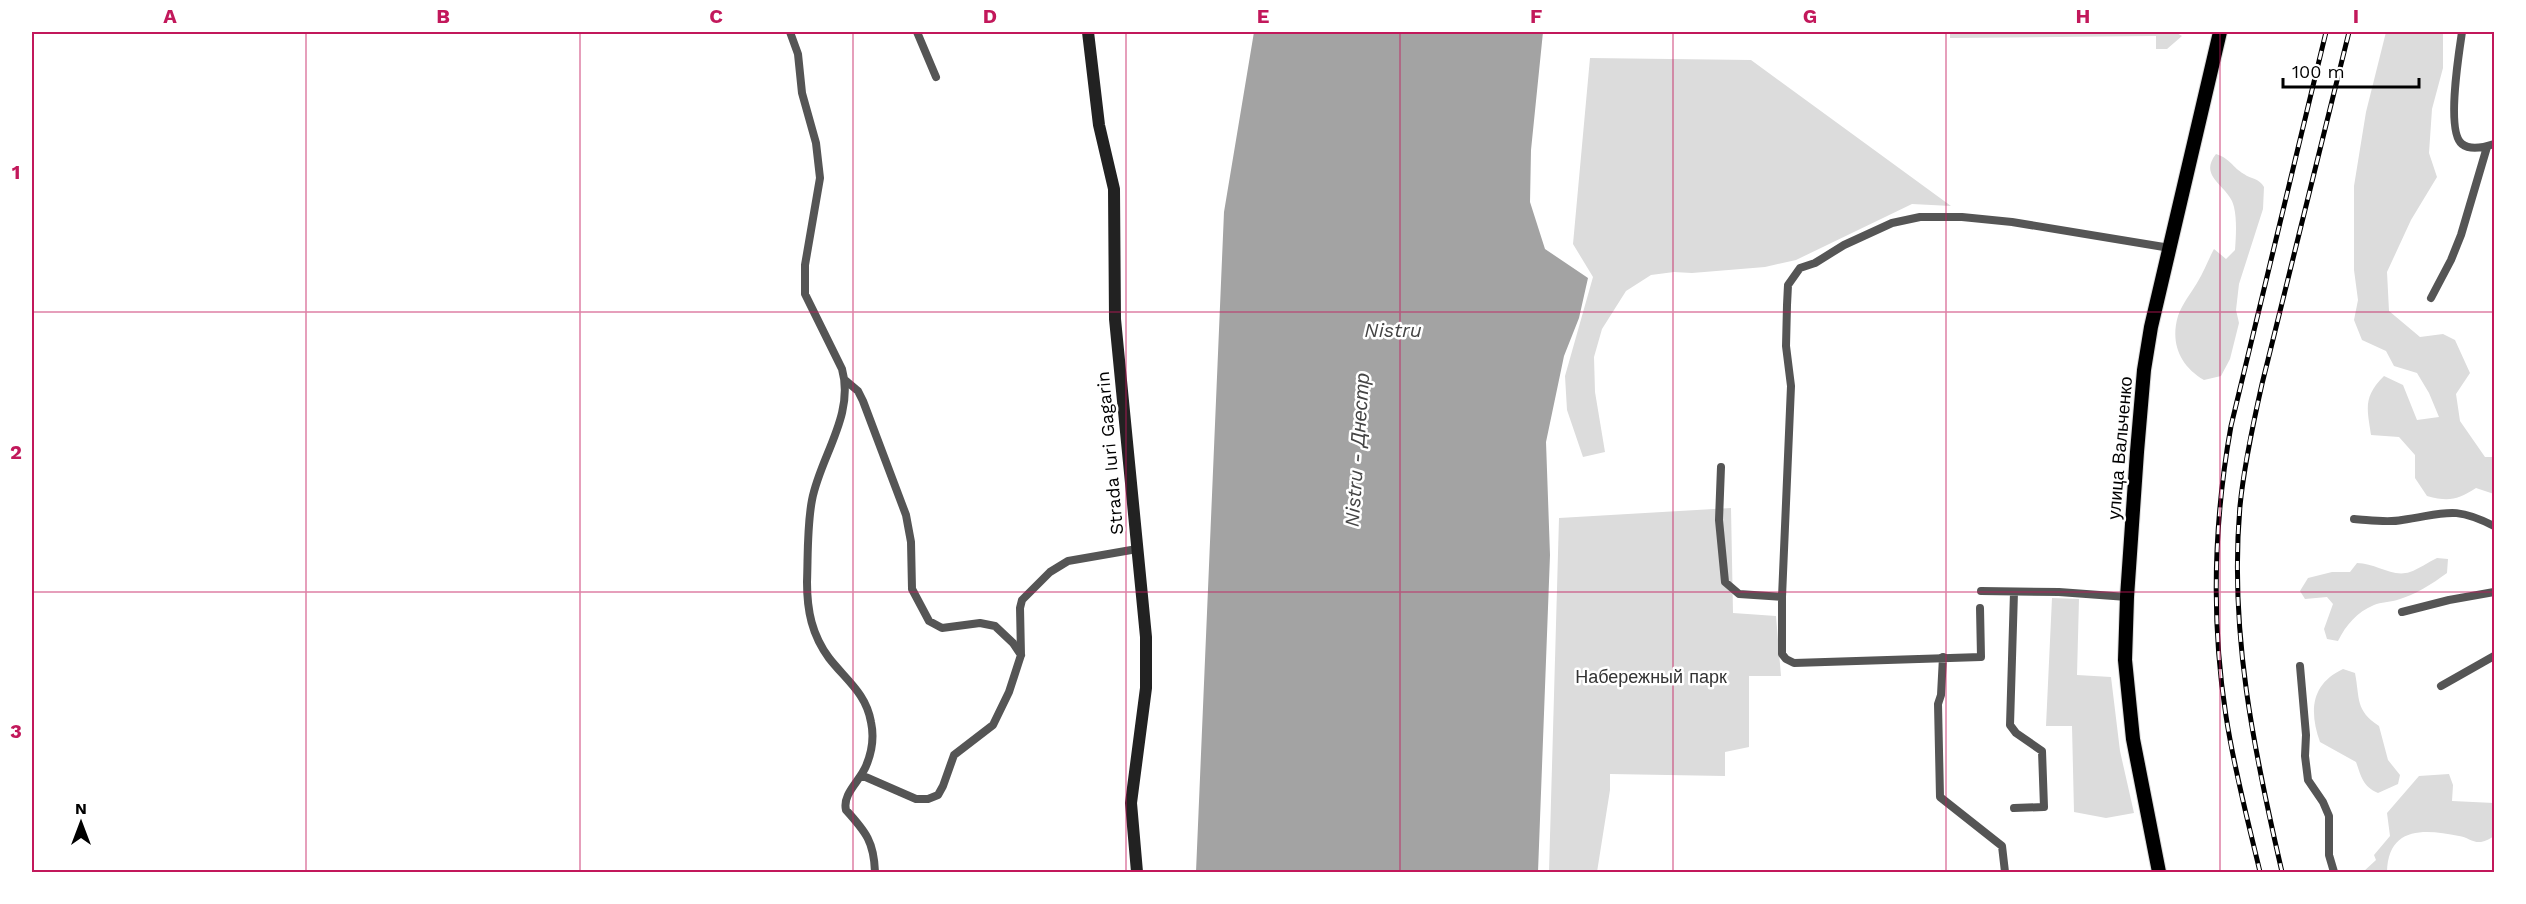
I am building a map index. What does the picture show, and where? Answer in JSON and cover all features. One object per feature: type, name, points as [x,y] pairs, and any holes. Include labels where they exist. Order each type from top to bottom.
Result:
[{"type":"main road","name":"Strada Iuri Gagarin","points":[[1088,32],[1099,124],[1114,189],[1116,319],[1145,623],[1147,663],[1131,803],[1137,873]]},
{"type":"main road","name":"улица Вальченко","points":[[2159,873],[2129,709],[2125,660],[2127,597],[2144,370],[2151,327],[2220,32]]},
{"type":"street","points":[[790,32],[798,54],[802,93],[816,143],[820,178],[804,282],[805,294],[842,369],[845,380],[837,430],[812,501],[807,600],[816,637],[830,659],[862,696],[870,714],[872,744],[861,775],[846,799],[845,805],[846,810],[870,840],[875,873]]},
{"type":"street","points":[[917,32],[936,77]]},
{"type":"street","points":[[2431,298],[2461,235],[2491,145],[2463,145],[2458,139],[2454,102],[2462,32]]},
{"type":"street","points":[[1980,609],[1981,657],[1794,663],[1782,654],[1782,597],[1791,386],[1786,346],[1788,285],[1800,268],[1815,263],[1844,245],[1892,223],[1920,218],[1962,217],[2012,222],[2170,248]]},
{"type":"street","points":[[845,380],[858,392],[863,401],[900,497],[910,530],[912,589],[929,621],[942,628],[980,623],[995,626],[1021,655]]},
{"type":"street","points":[[1721,467],[1719,520],[1725,582],[1739,594],[1782,597]]},
{"type":"street","points":[[2354,519],[2400,521],[2456,512],[2473,515],[2494,526]]},
{"type":"street","points":[[861,775],[916,799],[928,799],[938,795],[954,755],[993,725],[1009,693],[1021,655],[1020,604],[1028,593],[1058,566],[1078,558],[1137,549]]},
{"type":"street","points":[[1981,591],[2060,592],[2127,597]]},
{"type":"street","points":[[2014,592],[2010,725],[2016,734],[2042,751],[2044,807],[2014,808]]},
{"type":"street","points":[[2402,612],[2494,592]]},
{"type":"street","points":[[2441,686],[2494,656]]},
{"type":"street","points":[[1943,657],[1941,695],[1938,704],[1940,797],[2002,846],[2006,873]]},
{"type":"street","points":[[2300,666],[2308,780],[2323,802],[2329,816],[2329,855],[2334,873]]},
{"type":"green space","points":[[1950,32],[2175,32],[2182,36],[2167,49],[2156,49],[2156,36],[1950,38]]},
{"type":"green space","points":[[2386,32],[2443,32],[2443,68],[2432,109],[2429,153],[2437,177],[2411,220],[2387,272],[2389,311],[2420,337],[2443,334],[2455,340],[2470,373],[2456,394],[2460,421],[2485,457],[2494,457],[2494,494],[2476,488],[2453,499],[2427,496],[2415,478],[2415,455],[2399,437],[2371,435],[2368,403],[2377,383],[2384,376],[2403,385],[2417,420],[2439,417],[2417,373],[2394,366],[2386,351],[2362,340],[2354,320],[2358,300],[2354,270],[2354,186],[2366,112]]},
{"type":"green space","points":[[1590,58],[1751,60],[1951,206],[1912,204],[1796,260],[1765,267],[1651,275],[1626,291],[1602,329],[1594,357],[1595,392],[1605,452],[1583,457],[1567,410],[1565,376],[1593,277],[1573,244]]},
{"type":"green space","points":[[2216,154],[2262,184],[2264,187],[2263,209],[2239,284],[2236,310],[2239,323],[2230,359],[2221,376],[2204,380],[2183,361],[2175,335],[2178,316],[2214,249],[2226,259],[2235,250],[2234,207],[2227,193],[2212,176],[2210,169]]},
{"type":"green space","name":"Набережный парк","points":[[1731,508],[1733,613],[1776,616],[1781,676],[1749,676],[1749,747],[1725,752],[1725,776],[1610,774],[1610,790],[1597,872],[1549,872],[1559,518]]},
{"type":"green space","points":[[2437,558],[2448,559],[2447,573],[2410,595],[2377,604],[2362,611],[2348,624],[2338,641],[2327,639],[2324,629],[2333,604],[2327,597],[2305,599],[2300,591],[2308,578],[2332,572],[2350,572],[2357,563],[2403,573],[2413,571]]},
{"type":"green space","points":[[2052,598],[2079,599],[2077,675],[2111,677],[2120,751],[2134,813],[2106,818],[2074,812],[2072,726],[2046,726]]},
{"type":"green space","points":[[2343,669],[2355,673],[2362,709],[2379,726],[2388,760],[2400,775],[2398,784],[2378,793],[2366,784],[2356,762],[2320,742],[2314,720],[2315,700],[2324,682]]},
{"type":"green space","points":[[2449,774],[2453,785],[2452,801],[2494,803],[2494,836],[2478,842],[2434,832],[2411,834],[2394,846],[2389,857],[2387,872],[2363,872],[2376,860],[2374,855],[2390,836],[2387,813],[2419,776]]},
{"type":"water","name":"Nistru","points":[[1254,32],[1543,32],[1531,150],[1530,202],[1545,249],[1588,278],[1579,318],[1564,356],[1546,442],[1550,555],[1538,872],[1196,872],[1224,212]]},
{"type":"railway","points":[[2260,872],[2233,756],[2221,680],[2216,571],[2218,534],[2231,426],[2326,32]]},
{"type":"railway","points":[[2282,872],[2262,781],[2246,690],[2238,599],[2237,553],[2240,506],[2246,460],[2262,384],[2349,32]]},
{"type":"water label","name":"Nistru - Днестр","points":[[1357,450]]}]
